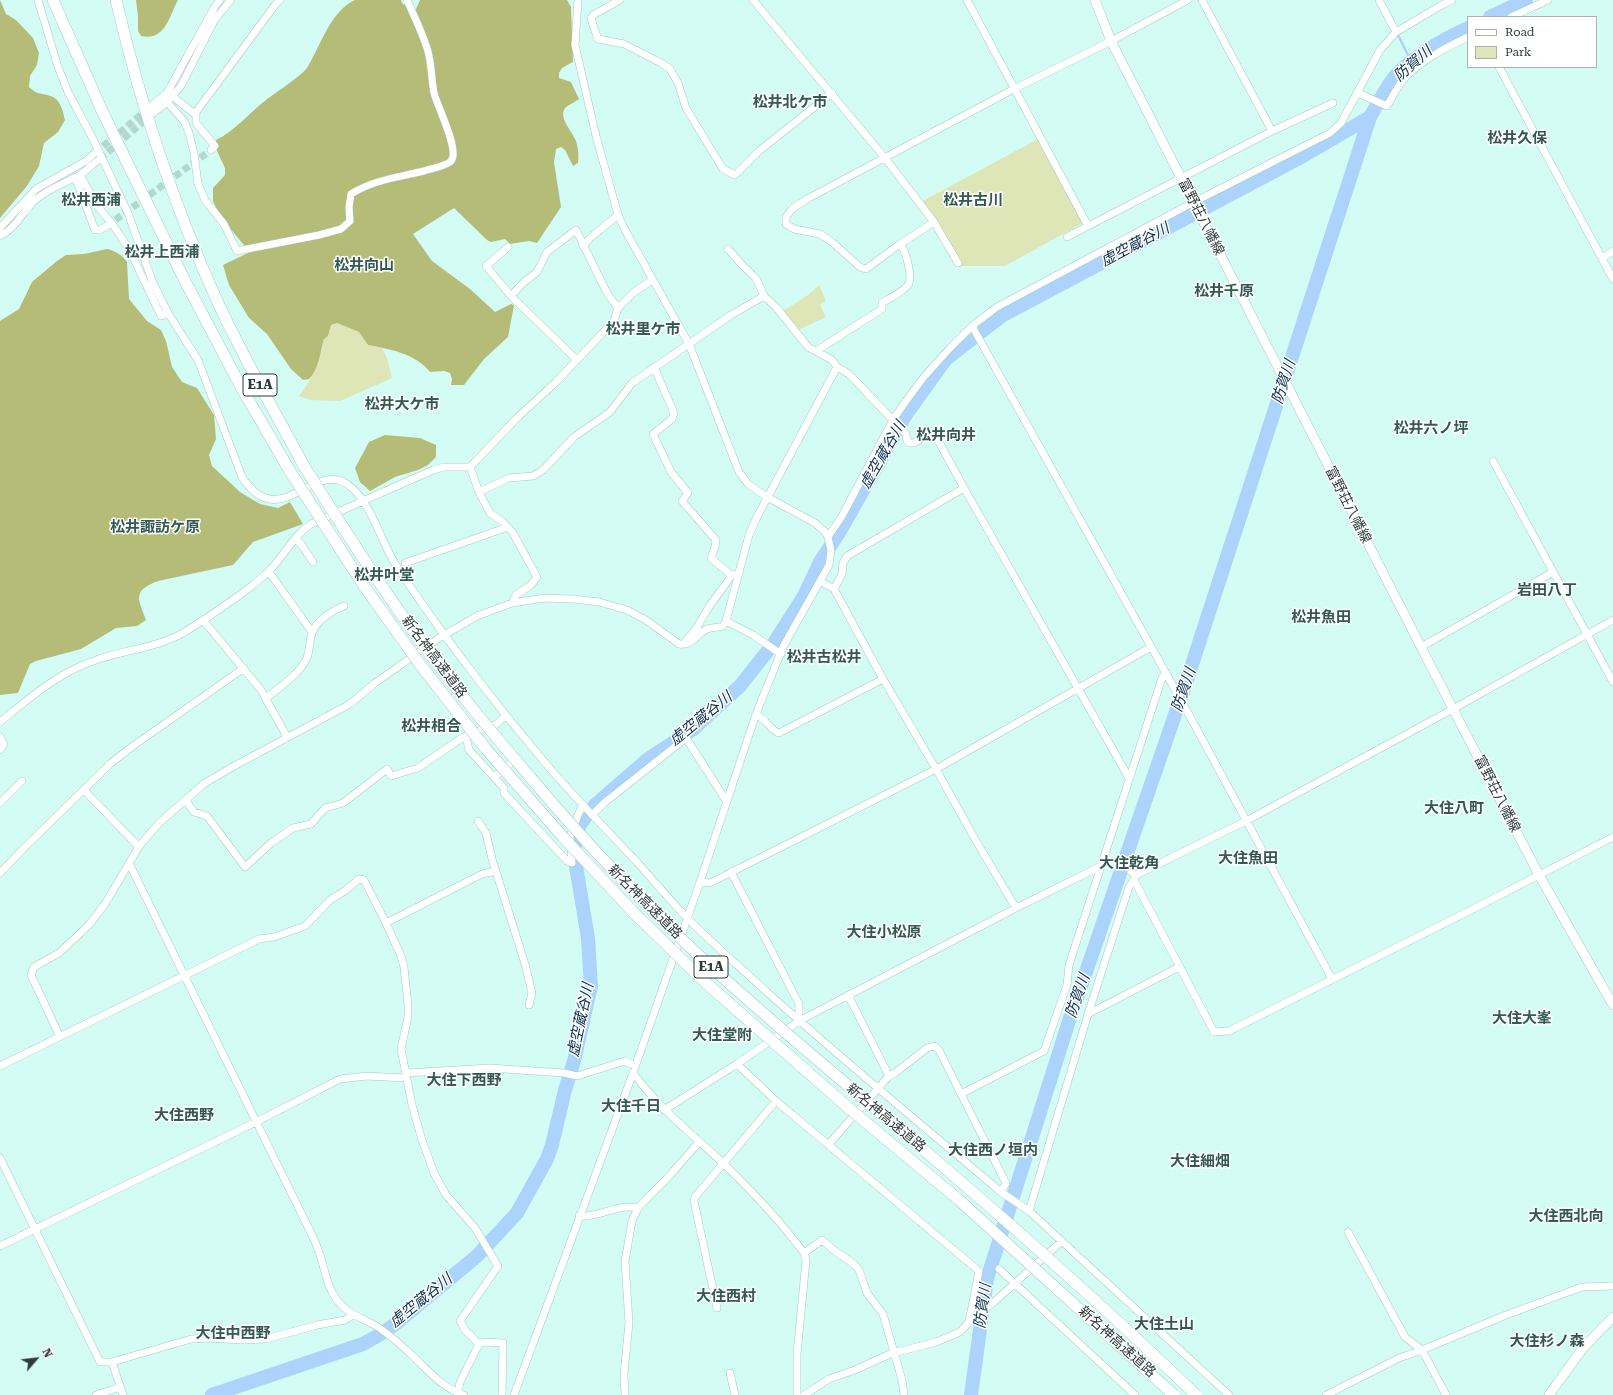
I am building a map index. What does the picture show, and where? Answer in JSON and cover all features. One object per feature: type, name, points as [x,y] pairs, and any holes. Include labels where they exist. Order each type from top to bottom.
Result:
[{"type":"highway","name":"新名神高速道路","points":[[53,0],[103,113],[186,281],[241,387],[291,473],[364,586],[422,667],[501,767],[563,837],[634,912],[706,983],[851,1110],[959,1200],[1174,1395]]},
{"type":"highway","name":"新名神高速道路","points":[[116,0],[123,33],[152,133],[184,220],[218,302],[249,364],[304,466],[368,567],[426,649],[488,729],[559,812],[635,893],[708,964],[966,1186],[1123,1327],[1196,1395]]},
{"type":"main road","name":"富野荘八幡線","points":[[1094,0],[1111,41],[1420,647],[1539,875],[1613,1005]]},
{"type":"main road","points":[[1549,1395],[1583,1348],[1613,1317]]},
{"type":"street","points":[[38,0],[57,64],[68,92],[93,139],[128,213],[154,283],[168,313],[198,360],[242,477],[250,488],[271,500],[284,499],[324,479],[335,479],[352,487],[363,501],[396,566],[444,635],[506,715],[548,766],[687,918],[799,1021],[878,1089],[1001,1192],[1029,1211],[1229,1395]]},
{"type":"street","points":[[220,0],[214,8],[167,93],[152,110],[169,99],[181,86],[215,19],[231,0]]},
{"type":"street","points":[[211,150],[215,146],[196,123],[196,112],[280,0]]},
{"type":"street","points":[[169,99],[184,121],[189,133],[194,153],[198,184],[205,200],[224,224],[237,251],[319,235],[341,229],[350,221],[348,207],[351,194],[363,187],[381,180],[441,166],[451,162],[452,160],[452,142],[449,130],[434,94],[433,74],[427,49],[407,0]]},
{"type":"street","points":[[514,1395],[633,1074],[700,882],[756,714],[781,654],[829,565],[831,551],[825,532],[815,524],[767,497],[748,484],[739,472],[689,344],[624,230],[618,215],[596,136],[575,45],[578,0]]},
{"type":"street","points":[[620,0],[593,15],[591,19],[598,39],[624,44],[670,69],[678,84],[686,108],[723,169],[735,175],[759,151],[832,93]]},
{"type":"street","points":[[753,0],[885,158],[934,222],[958,263]]},
{"type":"street","points":[[966,0],[1088,226]]},
{"type":"street","points":[[934,222],[900,244],[866,269],[860,267],[832,242],[820,234],[794,229],[786,224],[786,217],[792,209],[885,158],[1014,89],[1111,41],[1188,0]]},
{"type":"street","points":[[1202,0],[1272,131]]},
{"type":"street","points":[[1379,0],[1396,32]]},
{"type":"street","points":[[828,539],[842,516],[893,420],[923,378],[972,326],[997,307],[1330,133],[1341,123],[1380,50],[1396,32],[1452,0]]},
{"type":"street","points":[[1513,16],[1548,0]]},
{"type":"street","points":[[1358,93],[1387,106],[1402,81],[1419,65],[1467,38]]},
{"type":"street","points":[[1500,68],[1613,279]]},
{"type":"street","points":[[169,99],[196,115]]},
{"type":"street","points":[[1067,237],[1272,131],[1333,103]]},
{"type":"street","points":[[0,228],[36,189],[97,156],[78,176],[45,193],[34,201],[13,226],[5,234],[0,236]]},
{"type":"street","points":[[78,176],[98,207],[113,225],[129,249],[161,316],[168,313]]},
{"type":"street","points":[[78,176],[95,230],[99,230],[107,226]]},
{"type":"street","points":[[583,246],[591,237],[618,215]]},
{"type":"street","points":[[511,296],[523,283],[537,272],[547,252],[576,230],[607,293],[618,308]]},
{"type":"street","points":[[816,350],[882,310],[882,303],[906,287],[909,283],[908,260],[904,249],[900,244]]},
{"type":"street","points":[[508,247],[486,266],[511,296],[577,360]]},
{"type":"street","points":[[728,249],[742,266],[756,278],[764,296],[776,307],[808,347],[832,360],[837,367],[849,374],[906,434],[907,441],[910,444],[933,431],[1129,778]]},
{"type":"street","points":[[1602,258],[1613,251]]},
{"type":"street","points":[[1,721],[46,685],[70,671],[97,659],[162,642],[180,634],[203,620],[234,600],[269,572],[302,530],[311,524],[433,470],[450,467],[470,467],[518,417],[555,383],[614,321],[618,308],[633,293],[652,280]]},
{"type":"street","points":[[479,492],[509,478],[528,478],[538,473],[574,437],[610,412],[632,383],[731,315],[764,296]]},
{"type":"street","points":[[972,326],[1166,673],[1332,979]]},
{"type":"street","points":[[654,367],[674,413],[672,419],[653,434],[671,472],[688,493],[682,501],[716,540],[716,547],[711,558],[731,575],[739,574]]},
{"type":"street","points":[[60,1037],[31,975],[34,967],[59,952],[88,926],[105,904],[139,847],[159,823],[205,783],[350,704],[375,683],[444,635],[477,616],[512,603],[544,598],[573,598],[599,602],[633,613],[646,620],[679,644],[692,641],[707,629],[723,626],[726,622],[749,535],[756,517],[837,367]]},
{"type":"street","points":[[1493,461],[1613,682]]},
{"type":"street","points":[[470,467],[479,492],[490,513],[508,527],[513,533],[537,577],[531,585],[516,595],[512,603]]},
{"type":"street","points":[[834,589],[842,574],[843,563],[847,556],[964,488]]},
{"type":"street","points":[[405,563],[508,527]]},
{"type":"street","points":[[295,539],[301,544],[313,562]]},
{"type":"street","points":[[269,572],[312,632]]},
{"type":"street","points":[[1420,647],[1553,572]]},
{"type":"street","points":[[683,644],[696,629],[710,605],[731,575]]},
{"type":"street","points":[[820,581],[834,589],[883,680],[1016,908]]},
{"type":"street","points":[[266,698],[294,675],[307,660],[312,632],[321,621],[334,610],[344,606]]},
{"type":"street","points":[[203,620],[244,668],[266,698],[287,737]]},
{"type":"street","points":[[1029,1211],[1088,1014],[1129,887],[1134,876],[1246,821],[1453,709],[1613,620]]},
{"type":"street","points":[[726,622],[753,635],[781,654]]},
{"type":"street","points":[[700,882],[710,883],[936,769],[1151,647]]},
{"type":"street","points":[[0,873],[111,763],[244,668]]},
{"type":"street","points":[[961,1094],[1044,1051],[1067,985],[1069,965],[1129,778],[1162,678],[1166,673]]},
{"type":"street","points":[[756,714],[763,718],[775,732],[779,733],[883,680]]},
{"type":"street","points":[[186,801],[194,812],[207,816],[245,868],[271,843],[293,828],[311,824],[326,808],[343,803],[387,769],[391,776],[418,768],[466,736],[497,724],[506,715]]},
{"type":"street","points":[[466,736],[468,750],[504,788],[504,793],[567,861],[572,863],[570,836],[583,805]]},
{"type":"street","points":[[0,737],[4,744],[0,750]]},
{"type":"street","points":[[592,815],[604,803],[686,738],[727,802]]},
{"type":"street","points":[[494,777],[511,763]]},
{"type":"street","points":[[0,803],[22,782]]},
{"type":"street","points":[[84,790],[139,847]]},
{"type":"street","points":[[478,820],[486,833],[496,871],[525,964],[532,993],[529,1005]]},
{"type":"street","points":[[1134,876],[1179,967],[1214,1032],[1228,1031],[1469,911],[1613,837]]},
{"type":"street","points":[[129,863],[310,1229],[320,1253],[328,1284],[337,1300],[353,1315],[378,1328],[390,1337],[417,1360],[433,1377],[461,1394]]},
{"type":"street","points":[[664,1110],[736,1064],[799,1021],[1016,908],[1101,866]]},
{"type":"street","points":[[386,923],[482,874],[496,871]]},
{"type":"street","points":[[731,872],[798,1004],[799,1021]]},
{"type":"street","points":[[0,1066],[259,939],[274,937],[304,926],[330,900],[346,890],[359,878],[364,880],[386,923],[401,956],[404,967],[408,1018],[401,1049],[422,1140],[434,1173],[446,1195],[475,1228],[498,1266],[460,1321],[466,1330],[480,1344]]},
{"type":"street","points":[[1088,1014],[1179,967]]},
{"type":"street","points":[[848,995],[890,1076]]},
{"type":"street","points":[[828,1145],[890,1076],[927,1048],[934,1046],[939,1050],[1006,1182],[1001,1192]]},
{"type":"street","points":[[0,1246],[256,1122],[340,1079],[490,1068],[564,1073],[577,1076],[624,1061],[635,1066]]},
{"type":"street","points":[[736,1064],[776,1101],[979,1271],[971,1321]]},
{"type":"street","points":[[633,1074],[664,1110],[724,1164],[765,1204],[804,1253],[806,1260],[797,1354],[797,1395]]},
{"type":"street","points":[[716,1308],[694,1201],[695,1197],[776,1101]]},
{"type":"street","points":[[625,1395],[624,1374],[629,1323],[625,1261],[632,1221],[638,1208],[699,1142]]},
{"type":"street","points":[[0,1158],[100,1362],[112,1362],[191,1339],[266,1339],[318,1325],[345,1320],[353,1315]]},
{"type":"street","points":[[580,1216],[633,1207],[638,1208]]},
{"type":"street","points":[[1348,1232],[1405,1337],[1422,1350],[1446,1395]]},
{"type":"street","points":[[804,1253],[822,1240],[854,1264],[859,1270],[867,1293],[884,1314],[902,1380],[904,1395]]},
{"type":"street","points":[[804,1395],[829,1379],[855,1370],[894,1353],[936,1342],[960,1332],[1062,1241]]},
{"type":"street","points":[[999,1269],[1135,1395]]},
{"type":"street","points":[[1326,1395],[1398,1358],[1422,1350],[1506,1315],[1582,1287],[1613,1286]]},
{"type":"street","points":[[461,1394],[460,1382],[480,1344],[484,1342],[503,1342],[502,1395]]},
{"type":"street","points":[[112,1362],[123,1395]]},
{"type":"street","points":[[730,1373],[735,1395]]},
{"type":"street","points":[[96,1395],[120,1387]]},
{"type":"green space","points":[[0,0],[6,14],[16,20],[33,38],[39,53],[37,65],[30,76],[29,87],[37,93],[56,99],[59,102],[65,120],[58,132],[44,143],[39,166],[27,186],[0,218]]},
{"type":"green space","points":[[136,0],[178,0],[166,26],[156,35],[149,37],[141,36],[138,31]]},
{"type":"green space","points":[[355,0],[401,0],[402,3],[411,10],[416,9],[420,0],[567,0],[571,7],[573,62],[562,68],[559,73],[559,78],[571,82],[579,99],[566,107],[563,112],[567,125],[577,143],[578,163],[573,166],[565,150],[561,147],[556,149],[554,162],[561,207],[537,243],[529,241],[510,244],[505,239],[491,242],[487,240],[454,208],[413,234],[432,261],[470,289],[495,312],[511,304],[514,305],[508,337],[484,359],[464,385],[451,385],[452,379],[450,373],[444,371],[430,372],[418,361],[402,353],[368,345],[359,332],[337,323],[331,325],[328,336],[324,339],[315,370],[309,379],[303,380],[291,369],[267,334],[249,318],[229,285],[223,265],[250,252],[221,218],[213,201],[213,188],[225,175],[225,168],[217,151],[216,140],[236,127],[266,100],[294,80],[307,68],[333,20],[339,12]]},
{"type":"green space","points":[[1038,139],[1083,223],[1005,266],[958,266],[921,202]]},
{"type":"green space","points":[[107,249],[123,257],[127,262],[129,299],[147,321],[161,330],[166,341],[172,367],[182,382],[197,388],[214,415],[216,439],[209,455],[212,466],[240,492],[260,504],[278,508],[290,502],[303,524],[253,542],[233,565],[158,581],[144,588],[139,596],[139,601],[146,620],[137,626],[116,628],[81,649],[30,664],[18,693],[0,695],[0,321],[19,309],[32,282],[57,261],[66,255],[84,254]]},
{"type":"green space","points":[[819,285],[826,301],[820,305],[826,317],[798,330],[783,311],[808,295]]},
{"type":"green space","points":[[337,323],[359,332],[368,345],[382,348],[387,358],[392,378],[340,401],[310,400],[299,396],[312,375],[324,339],[328,336],[331,325]]},
{"type":"green space","points":[[385,435],[420,438],[436,445],[436,457],[428,465],[418,470],[395,477],[370,491],[360,482],[355,468],[369,442]]},
{"type":"waterway","name":"防賀川","points":[[1492,16],[1526,0]]},
{"type":"waterway","name":"防賀川","points":[[971,1395],[987,1279],[1069,1021],[1186,683],[1370,117],[1389,85],[1404,67],[1430,48],[1467,28]]},
{"type":"waterway","points":[[1397,33],[1411,61]]},
{"type":"waterway","name":"虚空蔵谷川","points":[[212,1395],[363,1344],[379,1335],[394,1325],[477,1256],[517,1213],[547,1159],[552,1145],[565,1090],[574,1061],[591,986],[588,938],[575,860],[575,836],[581,823],[594,806],[648,759],[692,730],[740,686],[774,643],[804,596],[820,562],[840,531],[905,416],[946,359],[1003,315],[1303,156],[1370,117]]},
{"type":"tunnel","points":[[95,153],[149,108]]},
{"type":"tunnel","points":[[100,159],[150,116]]},
{"type":"tunnel","points":[[107,226],[211,150]]},
{"type":"district","name":"松井北ケ市","points":[[790,103]]},
{"type":"district","name":"松井久保","points":[[1517,139]]},
{"type":"district","name":"松井西浦","points":[[91,201]]},
{"type":"district","name":"松井古川","points":[[973,201]]},
{"type":"district","name":"松井上西浦","points":[[162,253]]},
{"type":"district","name":"松井向山","points":[[364,266]]},
{"type":"district","name":"松井千原","points":[[1224,292]]},
{"type":"district","name":"松井里ケ市","points":[[643,330]]},
{"type":"district","name":"松井大ケ市","points":[[402,405]]},
{"type":"district","name":"松井六ノ坪","points":[[1431,429]]},
{"type":"district","name":"松井向井","points":[[946,436]]},
{"type":"district","name":"松井諏訪ケ原","points":[[155,528]]},
{"type":"district","name":"松井叶堂","points":[[384,576]]},
{"type":"district","name":"岩田八丁","points":[[1547,591]]},
{"type":"district","name":"松井魚田","points":[[1321,618]]},
{"type":"district","name":"松井古松井","points":[[824,658]]},
{"type":"district","name":"松井相合","points":[[431,727]]},
{"type":"district","name":"大住八町","points":[[1454,809]]},
{"type":"district","name":"大住魚田","points":[[1248,859]]},
{"type":"district","name":"大住乾角","points":[[1129,864]]},
{"type":"district","name":"大住小松原","points":[[884,933]]},
{"type":"district","name":"大住大峯","points":[[1522,1019]]},
{"type":"district","name":"大住堂附","points":[[722,1036]]},
{"type":"district","name":"大住下西野","points":[[464,1081]]},
{"type":"district","name":"大住千日","points":[[631,1107]]},
{"type":"district","name":"大住西野","points":[[184,1116]]},
{"type":"district","name":"大住西ノ垣内","points":[[993,1151]]},
{"type":"district","name":"大住細畑","points":[[1200,1162]]},
{"type":"district","name":"大住西北向","points":[[1566,1217]]},
{"type":"district","name":"大住西村","points":[[726,1297]]},
{"type":"district","name":"大住土山","points":[[1164,1325]]},
{"type":"district","name":"大住中西野","points":[[233,1334]]},
{"type":"district","name":"大住杉ノ森","points":[[1547,1342]]}]
